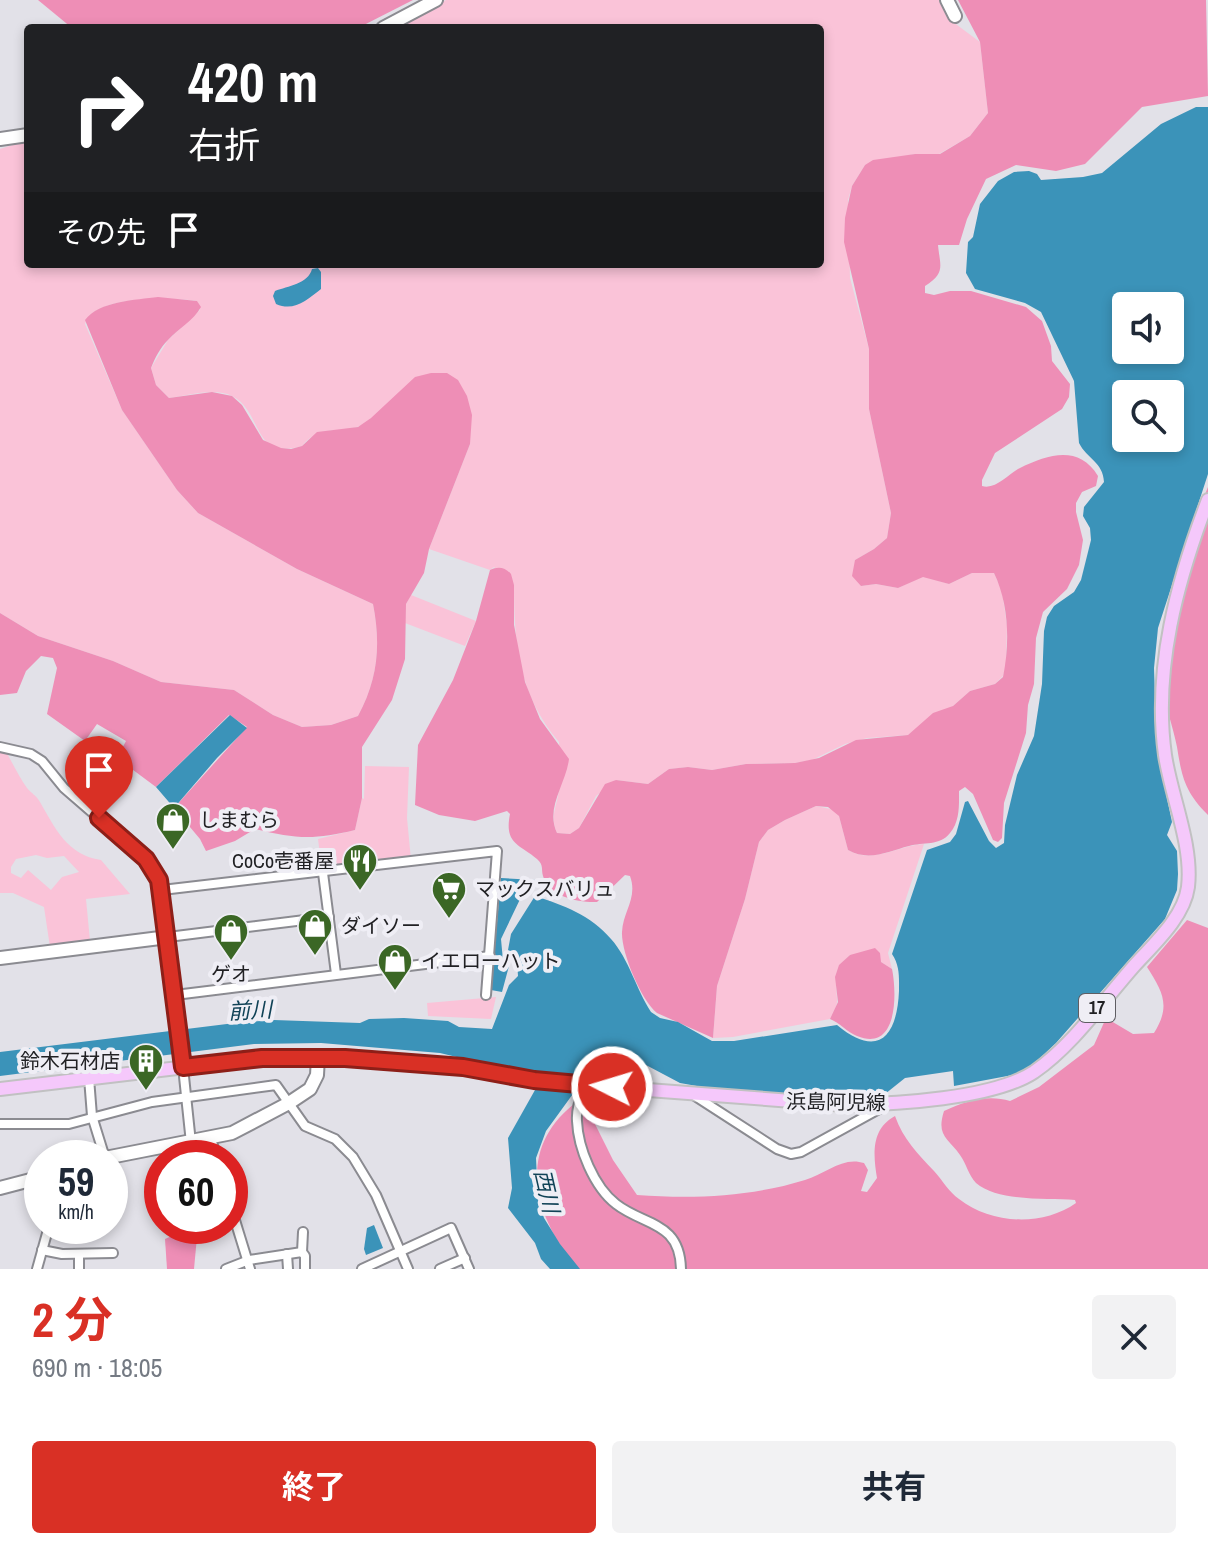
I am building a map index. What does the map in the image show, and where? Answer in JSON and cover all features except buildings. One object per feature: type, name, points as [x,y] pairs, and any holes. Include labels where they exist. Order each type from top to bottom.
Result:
[{"type":"main road","name":"浜島阿児線","points":[[0,1089],[183,1063],[318,1057],[463,1067],[534,1080],[800,1103],[889,1104],[986,1090],[1012,1083],[1032,1073],[1063,1047],[1149,949],[1181,907],[1187,891],[1188,871],[1165,756],[1161,704],[1163,661],[1170,627],[1208,500]]},
{"type":"street","points":[[391,24],[436,0]]},
{"type":"street","points":[[947,0],[955,16]]},
{"type":"street","points":[[0,139],[24,136]]},
{"type":"street","points":[[0,747],[31,754],[42,761],[64,788],[146,859],[156,873],[162,890],[191,1140]]},
{"type":"street","points":[[162,890],[497,851],[486,995]]},
{"type":"street","points":[[323,873],[336,974]]},
{"type":"street","points":[[0,958],[329,917]]},
{"type":"street","points":[[175,995],[490,956]]},
{"type":"street","points":[[206,1140],[232,1133],[310,1089],[315,1081],[318,1057]]},
{"type":"street","points":[[89,1078],[92,1116],[99,1140]]},
{"type":"street","points":[[0,1124],[69,1124],[92,1116],[187,1097],[276,1085],[305,1126],[335,1139],[367,1176],[408,1269]]},
{"type":"street","points":[[584,1085],[578,1105],[578,1131],[599,1185],[617,1205],[664,1229],[678,1250],[681,1269]]},
{"type":"street","points":[[691,1093],[777,1149],[791,1154],[801,1152],[889,1104]]},
{"type":"street","points":[[0,1188],[24,1182]]},
{"type":"street","points":[[362,1269],[451,1228],[469,1269]]},
{"type":"street","points":[[303,1232],[305,1269]]},
{"type":"street","points":[[37,1269],[44,1244]]},
{"type":"street","points":[[243,1244],[249,1264]]},
{"type":"street","points":[[42,1250],[62,1254],[113,1253]]},
{"type":"street","points":[[226,1269],[302,1252]]},
{"type":"street","points":[[79,1254],[79,1269]]},
{"type":"street","points":[[287,1254],[288,1269]]},
{"type":"street","points":[[440,1269],[465,1258]]},
{"type":"shaded area","points":[[38,0],[413,0],[366,24],[67,24]]},
{"type":"shaded area","points":[[446,0],[939,0],[949,19],[980,42],[988,113],[970,136],[939,154],[915,154],[865,165],[852,186],[848,200],[850,278],[869,349],[869,409],[891,513],[887,538],[855,560],[861,586],[876,584],[898,588],[923,576],[949,584],[972,573],[994,573],[1002,591],[1007,626],[1006,665],[1003,676],[995,684],[970,691],[908,735],[867,738],[845,744],[812,760],[746,764],[712,770],[688,767],[669,769],[648,784],[616,780],[596,796],[579,828],[570,834],[557,833],[554,816],[559,788],[559,742],[535,706],[527,687],[515,628],[514,585],[494,567],[490,570],[429,549],[470,444],[371,418],[360,426],[323,432],[302,446],[285,449],[265,441],[242,403],[232,396],[209,392],[169,398],[156,385],[151,368],[168,340],[200,310],[197,301],[186,300],[153,299],[117,303],[91,315],[85,324],[122,410],[177,490],[198,513],[297,569],[373,604],[377,634],[376,662],[370,689],[358,716],[331,725],[302,727],[273,715],[234,690],[161,682],[113,661],[38,636],[0,613],[0,149],[24,141],[24,268],[824,268],[824,24],[400,24]]},
{"type":"shaded area","points":[[958,0],[1206,0],[1208,96],[1142,107],[1085,164],[1056,171],[1016,165],[986,179],[967,219],[959,245],[938,245],[939,273],[925,286],[925,293],[971,291],[1026,307],[1042,321],[1051,346],[1052,361],[1070,384],[1069,397],[1062,409],[995,453],[982,486],[997,484],[1031,463],[1063,455],[1082,460],[1098,476],[1096,486],[1082,492],[1076,503],[1083,540],[1079,565],[1067,589],[1043,612],[1036,638],[1034,684],[1028,705],[1026,733],[1004,803],[1002,838],[998,842],[993,840],[973,794],[965,787],[959,791],[959,807],[953,828],[946,837],[936,842],[879,854],[856,853],[848,850],[839,816],[828,807],[816,806],[768,830],[759,842],[745,899],[717,986],[713,1038],[657,1013],[639,987],[628,963],[622,932],[632,891],[630,876],[625,875],[597,902],[574,900],[558,894],[546,883],[539,861],[514,842],[509,832],[510,814],[507,811],[475,821],[439,815],[415,805],[418,745],[453,680],[476,621],[490,570],[496,568],[509,572],[514,585],[514,625],[525,682],[540,719],[569,759],[553,814],[557,833],[570,834],[579,828],[605,784],[616,780],[648,784],[669,769],[688,767],[712,770],[746,764],[795,763],[819,758],[856,740],[908,735],[933,713],[953,706],[970,691],[995,684],[1003,677],[1007,624],[1003,598],[994,573],[972,573],[949,584],[923,577],[898,588],[876,584],[861,586],[852,576],[855,560],[887,538],[891,513],[869,409],[869,349],[844,242],[845,218],[852,186],[865,165],[873,160],[940,154],[970,136],[988,113],[980,42]]},
{"type":"shaded area","points":[[158,297],[197,301],[201,307],[158,353],[151,368],[156,385],[169,398],[212,392],[232,396],[242,405],[263,440],[281,448],[302,446],[317,432],[358,427],[415,377],[447,373],[458,380],[467,396],[472,415],[470,444],[429,549],[424,573],[406,604],[405,659],[392,700],[362,747],[362,798],[355,830],[305,837],[255,829],[235,841],[206,851],[174,808],[247,727],[229,715],[156,787],[117,758],[126,741],[97,724],[85,741],[47,714],[57,668],[53,658],[41,656],[26,671],[17,693],[0,695],[0,613],[38,636],[113,661],[161,682],[234,690],[273,715],[302,727],[331,725],[358,716],[365,702],[376,662],[377,634],[373,604],[297,569],[198,513],[177,490],[122,410],[85,320],[108,305]]},
{"type":"shaded area","points":[[1208,487],[1208,815],[1189,792],[1183,776],[1162,684],[1202,502]]},
{"type":"shaded area","points":[[411,595],[476,621],[465,646],[405,623],[406,604]]},
{"type":"shaded area","points":[[0,749],[5,750],[24,784],[39,800],[63,839],[79,852],[101,860],[130,894],[86,899],[90,941],[50,947],[44,907],[13,893],[0,893]],"holes":[[[36,855],[47,858],[64,856],[79,872],[62,877],[51,890],[28,870],[21,878],[11,873],[16,859]]]},
{"type":"shaded area","points":[[365,766],[409,767],[407,818],[411,860],[322,870],[318,839],[355,830],[364,799]]},
{"type":"shaded area","points":[[816,806],[835,810],[848,850],[857,854],[876,855],[924,844],[888,953],[892,969],[881,962],[850,955],[838,970],[837,1004],[830,1019],[713,1038],[717,986],[745,899],[759,842],[768,830]]},
{"type":"shaded area","points":[[1187,920],[1208,928],[1208,1269],[577,1269],[550,1227],[537,1183],[538,1161],[545,1140],[558,1120],[578,1101],[586,1106],[613,1160],[637,1195],[680,1197],[743,1193],[784,1186],[856,1161],[864,1163],[868,1170],[861,1191],[867,1192],[877,1178],[875,1151],[878,1135],[887,1121],[895,1116],[917,1152],[952,1193],[972,1207],[1001,1218],[1017,1219],[1032,1219],[1063,1211],[1076,1203],[1075,1200],[1010,1196],[976,1183],[942,1131],[944,1111],[977,1100],[993,1098],[1010,1101],[1039,1087],[1094,1045],[1106,1018],[1133,1034],[1154,1033],[1162,1015],[1163,999],[1147,967]]},
{"type":"shaded area","points":[[875,948],[880,953],[881,962],[892,969],[894,1005],[887,1029],[880,1036],[870,1039],[853,1034],[830,1019],[838,1002],[835,977],[839,965],[850,955]]},
{"type":"shaded area","points":[[496,997],[491,1019],[428,1016],[427,1003]]},
{"type":"shaded area","points":[[165,1244],[196,1244],[194,1269],[167,1269]]},
{"type":"water","points":[[1196,107],[1208,107],[1208,474],[1158,628],[1154,668],[1156,733],[1172,822],[1167,835],[1177,851],[1177,890],[1165,919],[1056,1043],[1024,1073],[954,1086],[953,1071],[905,1078],[880,1098],[809,1099],[725,1091],[680,1083],[646,1065],[623,1058],[599,1068],[583,1080],[546,1131],[536,1158],[538,1200],[544,1218],[580,1269],[550,1269],[508,1208],[512,1188],[508,1138],[544,1074],[503,1071],[440,1053],[321,1043],[254,1044],[0,1076],[0,1052],[235,1023],[274,1020],[360,1023],[369,1019],[404,1018],[448,1021],[459,1027],[492,1029],[509,985],[518,976],[517,961],[508,950],[511,934],[535,896],[566,907],[595,923],[617,947],[651,1012],[660,1018],[678,1022],[712,1041],[734,1041],[837,1025],[864,1040],[883,1038],[894,1020],[899,991],[898,972],[892,954],[927,850],[950,842],[968,801],[989,841],[996,848],[1004,843],[1017,775],[1034,736],[1047,617],[1054,606],[1074,592],[1081,580],[1091,540],[1090,528],[1083,516],[1084,507],[1104,482],[1098,465],[1079,443],[1074,381],[1041,312],[1025,303],[975,289],[966,273],[968,242],[973,237],[980,204],[998,181],[1014,172],[1029,171],[1041,180],[1102,173],[1161,124]]},
{"type":"water","points":[[318,268],[321,272],[321,289],[294,306],[276,304],[275,291],[302,281],[312,269]]},
{"type":"water","points":[[230,715],[247,728],[174,808],[156,787]]},
{"type":"water","points":[[501,878],[536,880],[523,893],[501,939],[503,961],[509,966],[502,992],[491,990]]},
{"type":"water","points":[[374,1225],[383,1248],[366,1255],[367,1228]]},
{"type":"place","name":"しまむら","points":[[173,851]]},
{"type":"place","name":"CoCo壱番屋","points":[[360,892]]},
{"type":"place","name":"マックスバリュ","points":[[449,920]]},
{"type":"place","name":"ダイソー","points":[[315,957]]},
{"type":"place","name":"ゲオ","points":[[231,962]]},
{"type":"place","name":"イエローハット","points":[[395,992]]},
{"type":"place","name":"鈴木石材店","points":[[146,1092]]},
{"type":"route","points":[[99,818],[146,859],[159,880],[183,1067],[262,1058],[345,1058],[463,1067],[534,1080],[612,1087]]},
{"type":"water label","name":"前川","points":[[250,1010]]},
{"type":"water label","name":"西川","points":[[547,1191]]}]
